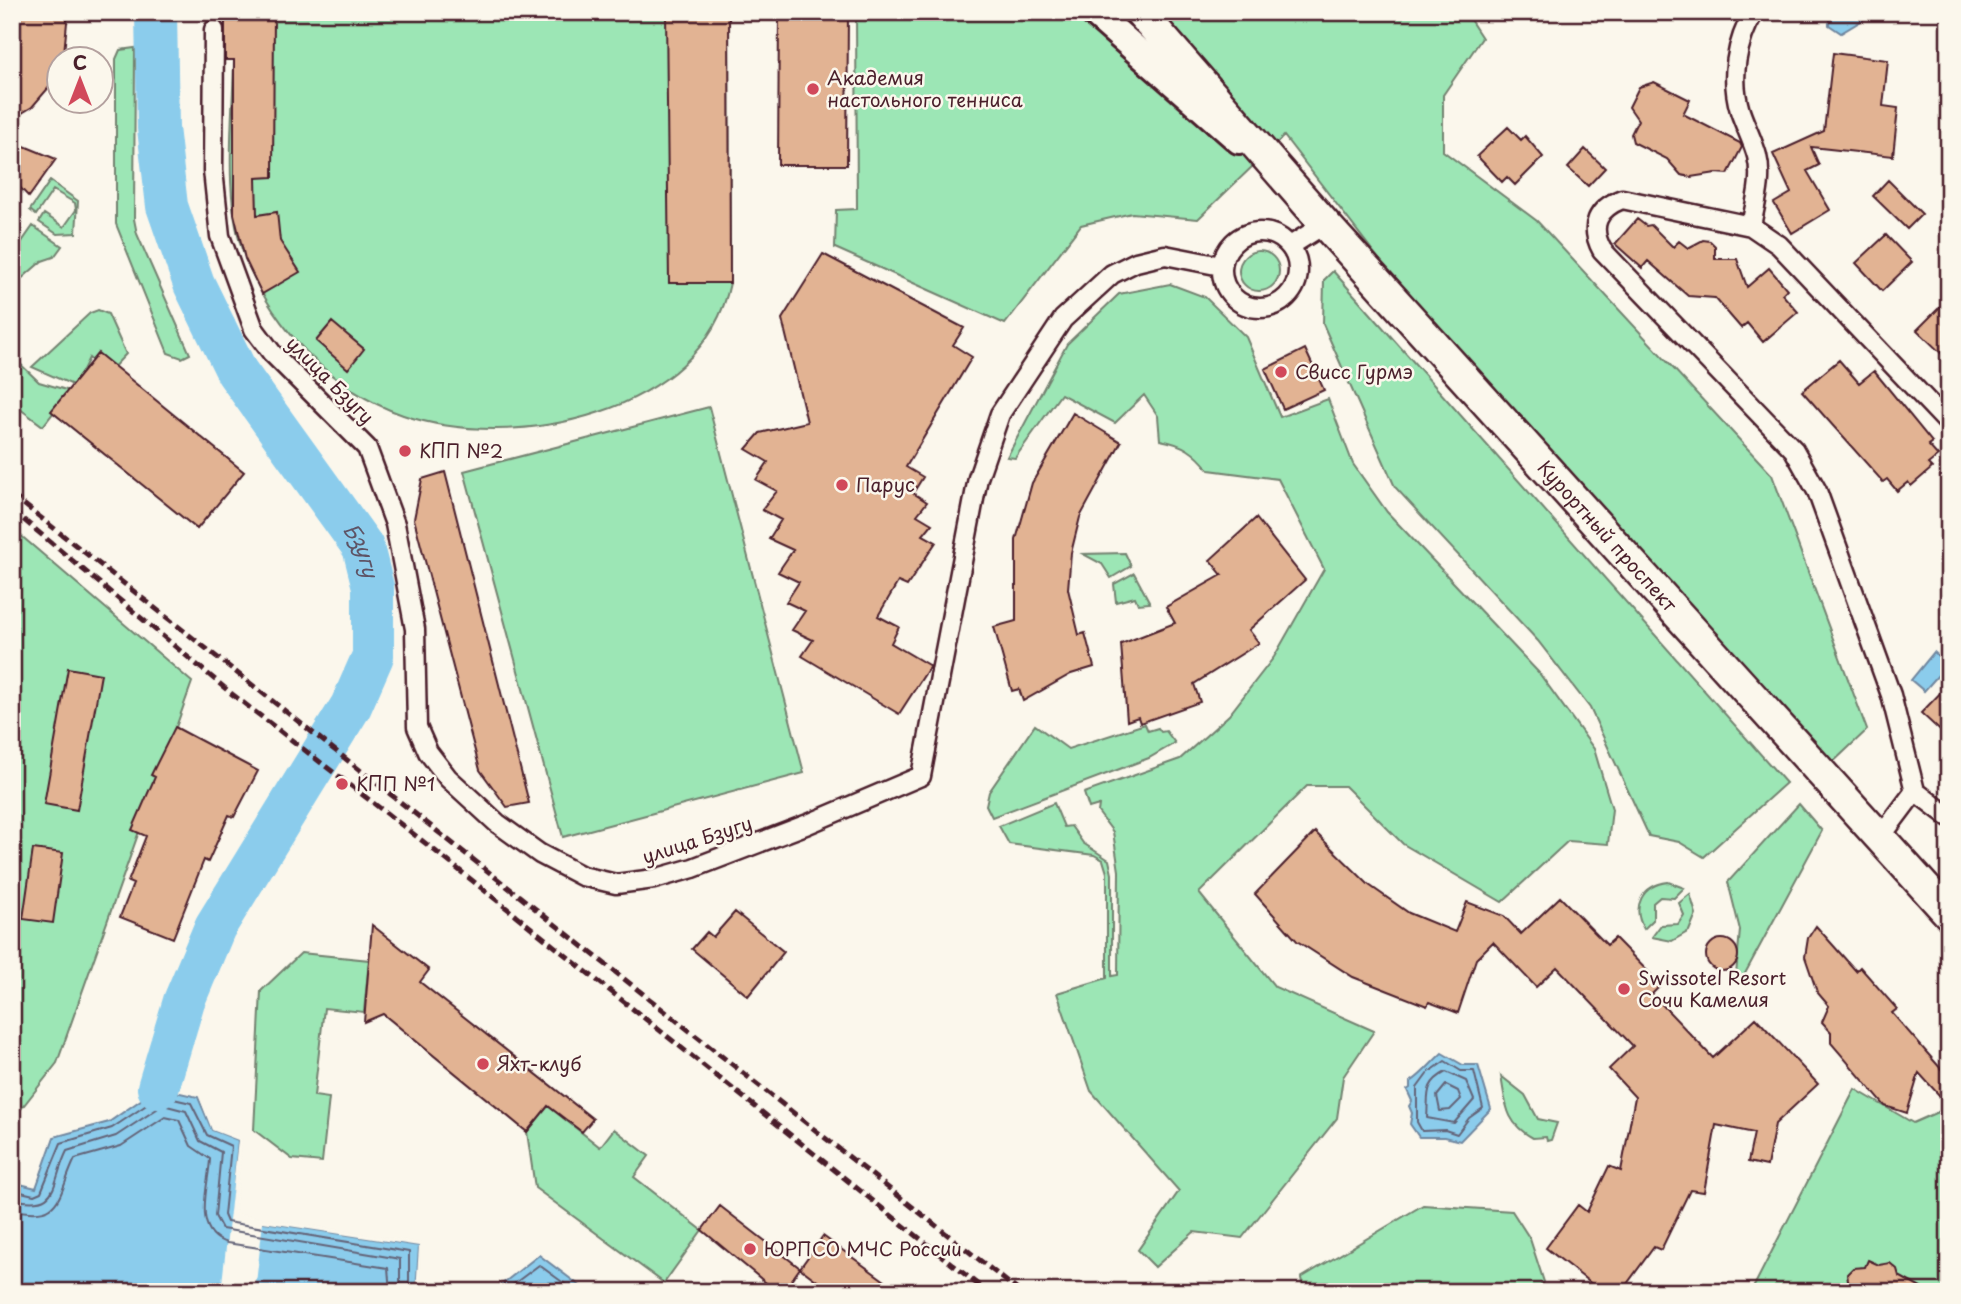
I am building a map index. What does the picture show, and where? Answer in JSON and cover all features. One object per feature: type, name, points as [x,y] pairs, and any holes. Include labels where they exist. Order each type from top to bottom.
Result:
[{"type":"main road","points":[[1093,12],[1254,151]]},
{"type":"main road","name":"Курортный проспект","points":[[1116,12],[1325,225],[1949,914]]},
{"type":"main road","name":"Курортный проспект","points":[[1140,12],[1254,151]]},
{"type":"street","points":[[1752,226],[1759,177],[1758,158],[1740,109],[1734,80],[1738,52],[1754,12]]},
{"type":"street","name":"улица Бзугу","points":[[214,30],[213,170],[220,236],[254,329],[272,353],[367,448],[395,524],[415,629],[417,727],[428,752],[448,778],[497,823],[540,853],[583,876],[616,884],[654,879],[693,868],[808,824],[920,776],[978,478],[1000,414],[1063,320],[1112,274],[1136,262],[1165,255],[1221,266]]},
{"type":"street","points":[[1949,424],[1779,245],[1752,226],[1622,198],[1604,209],[1595,226],[1595,237],[1602,250],[1794,450],[1807,472],[1817,491],[1891,695],[1915,792],[1949,817]]},
{"type":"street","points":[[1290,246],[1325,225]]},
{"type":"street","points":[[1254,232],[1274,234],[1290,246],[1298,264],[1296,284],[1291,293],[1275,305],[1255,309],[1237,301],[1224,285],[1221,266],[1224,256],[1236,240],[1254,232]]},
{"type":"street","points":[[1879,839],[1915,792]]},
{"type":"green space","points":[[225,12],[729,12],[730,283],[713,328],[683,365],[644,393],[598,413],[548,425],[497,429],[448,426],[403,415],[352,390],[308,354],[289,333],[258,285],[246,260],[239,238],[231,188],[234,60],[225,60]]},
{"type":"green space","points":[[856,12],[1465,12],[1482,38],[1443,95],[1443,151],[1537,221],[1772,475],[1867,730],[1829,766],[1429,324],[1284,136],[1198,219],[1132,213],[1081,225],[1005,324],[835,248],[836,210],[857,209]]},
{"type":"green space","points":[[135,48],[134,219],[137,234],[190,354],[182,358],[168,353],[116,224],[116,59],[120,50]]},
{"type":"green space","points":[[50,181],[78,201],[76,233],[57,234],[39,222],[44,214],[64,227],[76,210],[75,203],[53,190],[36,215],[30,210]]},
{"type":"green space","points":[[33,226],[62,246],[54,257],[42,261],[12,287],[12,256]]},
{"type":"green space","points":[[1259,251],[1267,252],[1273,257],[1278,263],[1278,279],[1273,285],[1267,290],[1259,291],[1251,290],[1245,285],[1240,279],[1239,271],[1240,263],[1245,257],[1251,252]]},
{"type":"green space","points":[[1333,271],[1786,783],[1704,857],[1679,842],[1649,836],[1590,708],[1538,641],[1395,487],[1323,324],[1324,280]]},
{"type":"green space","points":[[1170,284],[1205,297],[1246,337],[1280,417],[1328,399],[1353,464],[1387,512],[1539,673],[1594,749],[1612,809],[1608,844],[1568,841],[1502,902],[1403,844],[1345,786],[1307,786],[1199,893],[1275,987],[1374,1031],[1343,1077],[1337,1118],[1242,1238],[1194,1232],[1155,1267],[1138,1250],[1179,1191],[1091,1091],[1057,993],[1107,978],[1107,873],[1103,860],[1094,855],[1009,844],[999,826],[1054,803],[1064,827],[1071,826],[1083,843],[1109,860],[1112,874],[1112,976],[1118,975],[1119,871],[1113,832],[1098,812],[1099,805],[1089,808],[1084,793],[1180,759],[1229,715],[1274,657],[1324,569],[1278,479],[1209,470],[1188,450],[1160,440],[1158,416],[1144,395],[1115,423],[1061,394],[1015,458],[1007,457],[1067,344],[1119,294]]},
{"type":"green space","points":[[98,310],[108,314],[126,354],[106,375],[89,358],[75,386],[32,367],[90,313]]},
{"type":"green space","points":[[12,356],[39,382],[70,391],[43,426],[12,403]]},
{"type":"green space","points":[[709,407],[804,773],[563,837],[464,471]]},
{"type":"green space","points":[[12,528],[192,682],[57,1063],[21,1109],[12,1107]]},
{"type":"green space","points":[[1125,553],[1131,566],[1111,578],[1102,564],[1083,554]]},
{"type":"green space","points":[[1134,573],[1150,603],[1138,604],[1135,597],[1116,602],[1114,584]]},
{"type":"green space","points":[[1145,724],[1148,731],[1158,728],[1161,732],[1166,731],[1175,743],[1149,758],[992,817],[986,805],[989,792],[1035,725],[1068,749]]},
{"type":"green space","points":[[1799,804],[1822,831],[1741,981],[1736,975],[1740,930],[1728,882]]},
{"type":"green space","points":[[1668,882],[1684,888],[1674,898],[1660,897],[1653,903],[1653,920],[1644,929],[1639,913],[1641,898],[1651,888]]},
{"type":"green space","points":[[1690,894],[1696,914],[1689,931],[1672,941],[1652,937],[1661,925],[1678,924],[1684,915],[1679,903]]},
{"type":"green space","points":[[301,953],[369,960],[364,1012],[324,1008],[314,1096],[329,1098],[322,1162],[292,1159],[254,1130],[261,991]]},
{"type":"green space","points":[[1501,1076],[1525,1095],[1538,1119],[1557,1123],[1551,1140],[1547,1141],[1546,1137],[1533,1138],[1517,1126],[1508,1112]]},
{"type":"green space","points":[[1855,1089],[1913,1123],[1949,1107],[1949,1292],[1751,1292]]},
{"type":"green space","points":[[548,1106],[600,1147],[614,1129],[649,1156],[634,1177],[702,1230],[664,1283],[535,1188],[527,1132]]},
{"type":"green space","points":[[1423,1205],[1512,1211],[1530,1239],[1544,1282],[1535,1292],[1304,1292],[1301,1278]]},
{"type":"water","points":[[1829,12],[1876,12],[1841,33],[1829,25]]},
{"type":"water","points":[[1934,652],[1948,664],[1924,691],[1911,680]]},
{"type":"water","points":[[1442,1053],[1463,1065],[1478,1065],[1491,1109],[1460,1141],[1444,1137],[1419,1137],[1410,1124],[1412,1113],[1409,1106],[1412,1101],[1407,1090],[1410,1088],[1410,1082]]},
{"type":"water","points":[[158,1088],[198,1097],[212,1130],[238,1140],[231,1217],[419,1246],[416,1292],[12,1292],[12,1182],[36,1188],[54,1137],[109,1122]]},
{"type":"water","points":[[539,1255],[588,1292],[492,1292]]},
{"type":"pier","points":[[198,1094],[214,1127],[242,1139],[235,1214],[420,1243],[420,1292],[416,1292],[419,1246],[263,1222],[255,1292],[221,1292],[238,1140],[212,1130]]},
{"type":"building","points":[[12,12],[68,12],[65,46],[46,46],[46,91],[32,107],[12,119]]},
{"type":"building","points":[[225,12],[274,12],[273,177],[256,178],[257,215],[277,212],[280,241],[300,272],[262,294],[245,259],[234,214],[234,60],[225,60]]},
{"type":"building","points":[[666,12],[729,12],[730,283],[669,283]]},
{"type":"building","name":"Академия настольного тенниса","points":[[779,12],[848,12],[847,165],[778,165]]},
{"type":"building","points":[[1833,53],[1888,60],[1883,106],[1898,108],[1893,156],[1811,147],[1819,165],[1807,171],[1830,210],[1792,233],[1774,203],[1791,193],[1773,154],[1824,131]]},
{"type":"building","points":[[1654,82],[1690,100],[1683,114],[1740,143],[1742,147],[1728,174],[1691,177],[1681,175],[1667,159],[1633,142],[1631,134],[1638,120],[1629,107],[1639,87]]},
{"type":"building","points":[[1508,127],[1521,140],[1525,136],[1543,157],[1515,185],[1507,177],[1502,182],[1477,156]]},
{"type":"building","points":[[12,141],[56,159],[29,197],[12,179]]},
{"type":"building","points":[[1585,149],[1605,168],[1588,186],[1568,168]]},
{"type":"building","points":[[1888,180],[1922,214],[1907,229],[1873,196]]},
{"type":"building","points":[[1637,219],[1646,226],[1651,225],[1673,247],[1679,241],[1688,248],[1703,240],[1710,241],[1715,246],[1715,259],[1737,259],[1747,287],[1769,268],[1787,289],[1782,294],[1798,312],[1763,342],[1747,323],[1741,328],[1715,298],[1688,296],[1648,261],[1642,268],[1615,244]]},
{"type":"building","points":[[1886,235],[1912,262],[1882,291],[1856,263]]},
{"type":"building","name":"Парус","points":[[823,254],[964,328],[953,345],[972,357],[906,467],[923,477],[913,493],[927,502],[917,515],[932,524],[923,535],[936,542],[907,586],[898,582],[878,616],[899,627],[891,643],[930,666],[899,714],[802,656],[813,640],[792,630],[805,611],[786,602],[799,582],[778,572],[793,550],[769,539],[781,520],[762,510],[777,491],[756,480],[768,462],[746,449],[760,433],[807,422],[782,319]]},
{"type":"building","points":[[1949,298],[1949,361],[1917,330]]},
{"type":"building","points":[[332,322],[364,349],[348,369],[316,341]]},
{"type":"building","points":[[1305,349],[1324,390],[1283,409],[1265,369]]},
{"type":"building","points":[[98,353],[244,472],[197,529],[51,411]]},
{"type":"building","points":[[1839,360],[1859,383],[1874,371],[1932,442],[1928,445],[1938,456],[1928,464],[1932,468],[1911,486],[1908,482],[1897,491],[1887,479],[1883,482],[1802,391]]},
{"type":"building","points":[[1073,413],[1121,442],[1080,517],[1071,553],[1068,589],[1079,635],[1085,633],[1094,667],[1071,674],[1023,701],[1019,689],[1012,691],[994,627],[1016,621],[1016,540],[1032,483]]},
{"type":"building","points":[[445,472],[529,803],[507,807],[480,770],[414,519],[422,479]]},
{"type":"building","points":[[1256,518],[1305,580],[1249,630],[1259,643],[1194,684],[1200,702],[1140,723],[1138,717],[1127,721],[1121,644],[1175,623],[1166,607],[1222,575],[1210,560]]},
{"type":"building","points":[[68,668],[101,674],[77,810],[44,804]]},
{"type":"building","points":[[1949,684],[1949,739],[1921,713]]},
{"type":"building","points":[[175,727],[258,771],[234,817],[229,815],[208,862],[204,860],[173,938],[120,917],[133,884],[128,882],[146,836],[132,830],[155,777],[151,775]]},
{"type":"building","points":[[1315,832],[1369,885],[1409,913],[1455,932],[1467,902],[1504,916],[1521,934],[1560,897],[1607,945],[1615,938],[1661,985],[1652,994],[1713,1058],[1756,1018],[1818,1084],[1775,1124],[1767,1166],[1748,1162],[1754,1133],[1716,1125],[1704,1192],[1690,1190],[1661,1250],[1654,1247],[1621,1292],[1602,1292],[1546,1248],[1578,1205],[1587,1212],[1609,1166],[1621,1171],[1635,1097],[1609,1069],[1633,1046],[1557,967],[1536,987],[1493,942],[1476,959],[1458,1013],[1429,1002],[1427,1006],[1353,977],[1297,941],[1255,894]]},
{"type":"building","points":[[33,849],[63,853],[53,923],[23,919]]},
{"type":"building","points":[[735,912],[784,952],[748,996],[692,949],[707,932],[713,937]]},
{"type":"building","name":"Яхт-клуб","points":[[372,925],[429,970],[420,982],[593,1119],[582,1132],[548,1106],[527,1132],[383,1014],[364,1022]]},
{"type":"building","points":[[1816,926],[1856,971],[1860,967],[1897,1009],[1892,1013],[1949,1078],[1949,1106],[1919,1073],[1907,1113],[1885,1106],[1831,1043],[1831,1032],[1822,1022],[1829,1006],[1817,992],[1805,957],[1808,938]]},
{"type":"building","points":[[1722,939],[1734,943],[1738,955],[1734,967],[1722,971],[1710,967],[1706,955],[1710,943]]},
{"type":"building","name":"ЮРПСО МЧС России","points":[[720,1206],[800,1268],[783,1292],[777,1292],[702,1230]]},
{"type":"building","points":[[823,1236],[900,1292],[832,1292],[800,1268]]},
{"type":"building","points":[[1868,1260],[1879,1265],[1890,1263],[1897,1269],[1899,1276],[1928,1292],[1850,1292],[1847,1274],[1853,1268],[1865,1267]]},
{"type":"waterway","name":"Бзугу","points":[[156,12],[158,128],[167,206],[194,284],[237,372],[363,547],[373,587],[373,656],[351,706],[215,927],[184,1001],[158,1088]]},
{"type":"railway","points":[[12,495],[1020,1292]]},
{"type":"railway","points":[[12,510],[232,694],[429,846],[987,1292]]},
{"type":"place","name":"Академия настольного тенниса","points":[[813,89]]},
{"type":"place","name":"Свисс Гурмэ","points":[[1281,372]]},
{"type":"place","name":"КПП №2","points":[[405,451]]},
{"type":"place","name":"Парус","points":[[842,485]]},
{"type":"place","name":"КПП №1","points":[[342,784]]},
{"type":"place","name":"Swissotel Resort Сочи Камелия","points":[[1624,989]]},
{"type":"place","name":"Яхт-клуб","points":[[483,1064]]},
{"type":"place","name":"ЮРПСО МЧС России","points":[[750,1249]]}]
